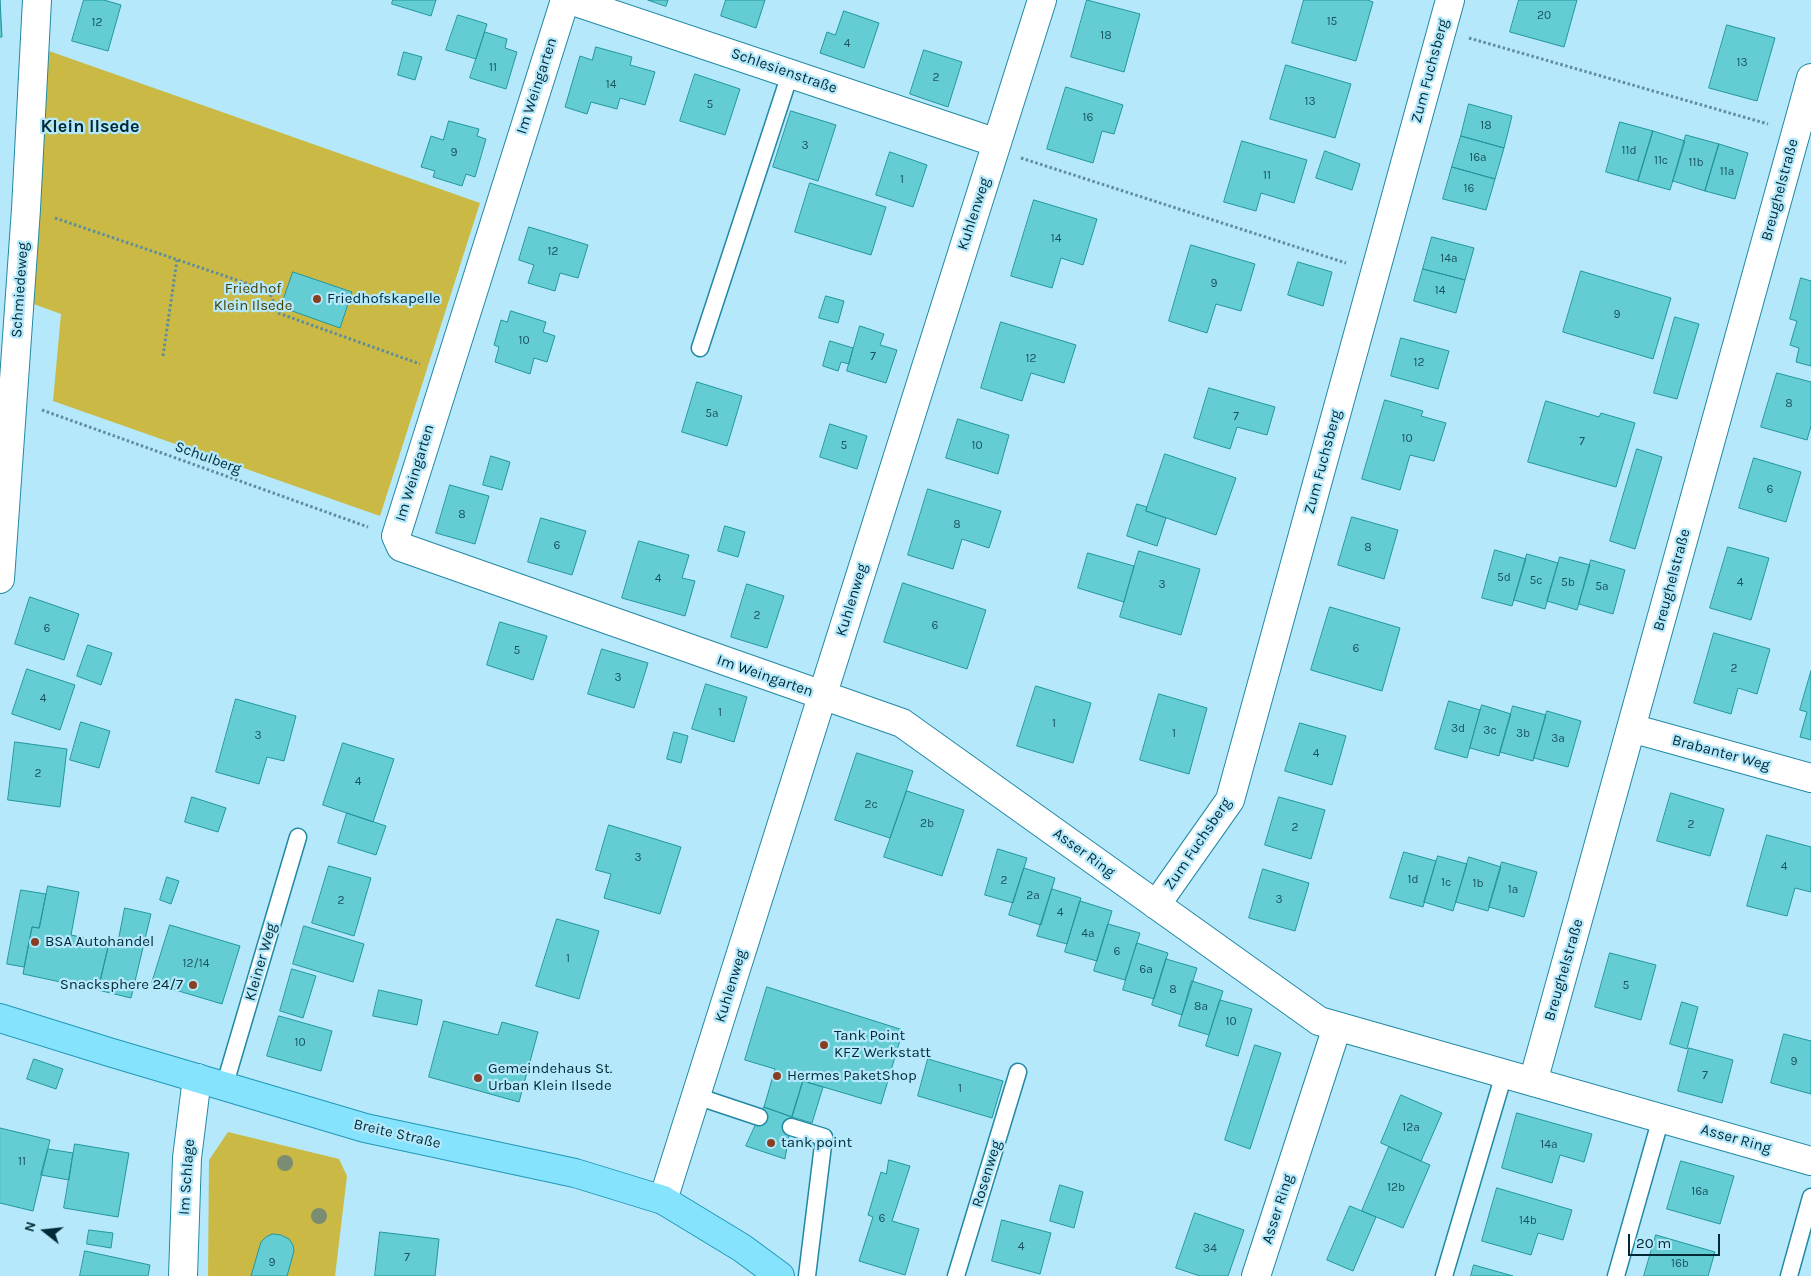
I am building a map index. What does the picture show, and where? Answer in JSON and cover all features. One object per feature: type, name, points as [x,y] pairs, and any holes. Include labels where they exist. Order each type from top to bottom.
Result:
[{"type":"main road","name":"Breite Straße","points":[[0,1018],[365,1128],[575,1173],[663,1200],[742,1248],[780,1276]]},
{"type":"street","name":"Schmiedeweg","points":[[0,579],[4,480],[13,399],[26,209],[37,0]]},
{"type":"street","name":"Im Weingarten","points":[[565,0],[396,536],[401,547],[822,696]]},
{"type":"street","name":"Schlesienstraße","points":[[570,0],[997,143]]},
{"type":"street","name":"Kuhlenweg","points":[[663,1200],[1042,0]]},
{"type":"street","name":"Zum Fuchsberg","points":[[1156,905],[1230,800],[1450,0]]},
{"type":"street","name":"Breughelstraße","points":[[1533,1082],[1811,78]]},
{"type":"street","name":"Asser Ring","points":[[822,696],[902,723],[1319,1021],[1811,1161]]},
{"type":"street","name":"Brabanter Weg","points":[[1631,728],[1811,778]]},
{"type":"street","name":"Asser Ring","points":[[1256,1276],[1337,1027]]},
{"type":"street","name":"Im Schlage","points":[[183,1276],[187,1158],[197,1078]]},
{"type":"lane","points":[[700,348],[790,74]]},
{"type":"lane","name":"Kleiner Weg","points":[[224,1087],[298,837]]},
{"type":"lane","name":"Rosenweg","points":[[956,1276],[1018,1072]]},
{"type":"lane","points":[[1444,1276],[1504,1074]]},
{"type":"lane","points":[[696,1096],[759,1117]]},
{"type":"lane","points":[[1616,1276],[1661,1118]]},
{"type":"lane","points":[[791,1127],[824,1137],[807,1276]]},
{"type":"lane","points":[[1789,1276],[1811,1197]]},
{"type":"path","points":[[1442,31],[1796,132]]},
{"type":"path","points":[[997,143],[1022,158],[1375,272]]},
{"type":"path","points":[[26,209],[269,291],[278,313],[447,373]]},
{"type":"path","points":[[163,356],[177,260]]},
{"type":"path","name":"Schulberg","points":[[13,399],[396,536]]},
{"type":"green space","name":"Friedhof Klein Ilsede","points":[[49,51],[480,203],[380,516],[53,401],[61,314],[28,302]]},
{"type":"green space","points":[[228,1132],[339,1159],[347,1176],[335,1276],[208,1276],[209,1160]]},
{"type":"building","points":[[0,0],[2,37],[0,37]]},
{"type":"building","points":[[84,0],[104,0],[121,5],[108,51],[72,41]]},
{"type":"building","points":[[393,0],[436,0],[431,16],[392,4]]},
{"type":"building","points":[[648,0],[668,0],[666,6]]},
{"type":"building","points":[[726,0],[765,0],[756,28],[721,16]]},
{"type":"building","points":[[1087,0],[1140,14],[1124,72],[1071,57]]},
{"type":"building","points":[[1304,0],[1367,0],[1373,2],[1356,61],[1292,43]]},
{"type":"building","points":[[1519,0],[1577,0],[1564,47],[1510,32]]},
{"type":"building","points":[[844,11],[879,23],[864,68],[820,53],[827,32],[835,35]]},
{"type":"building","points":[[458,15],[487,24],[476,59],[446,50]]},
{"type":"building","points":[[1727,25],[1775,38],[1757,101],[1709,88]]},
{"type":"building","points":[[485,32],[507,39],[505,48],[517,52],[506,89],[470,78]]},
{"type":"building","points":[[596,47],[632,57],[630,65],[655,72],[645,105],[620,98],[617,109],[591,102],[587,114],[565,107],[580,56],[592,60]]},
{"type":"building","points":[[924,50],[962,62],[948,107],[910,94]]},
{"type":"building","points":[[404,52],[422,57],[415,80],[398,75]]},
{"type":"building","points":[[1286,65],[1351,84],[1335,138],[1270,119]]},
{"type":"building","points":[[695,74],[740,89],[725,135],[680,121]]},
{"type":"building","points":[[1066,87],[1123,105],[1114,134],[1102,131],[1093,163],[1047,149]]},
{"type":"building","points":[[1469,104],[1512,116],[1504,148],[1461,136]]},
{"type":"building","points":[[791,111],[836,125],[818,181],[773,167]]},
{"type":"building","points":[[449,121],[479,129],[477,136],[486,139],[475,177],[466,174],[462,186],[433,177],[435,171],[421,167],[431,136],[443,140]]},
{"type":"building","points":[[1620,122],[1653,131],[1638,181],[1606,172]]},
{"type":"building","points":[[1653,131],[1685,141],[1670,190],[1638,181]]},
{"type":"building","points":[[1686,135],[1719,144],[1705,191],[1673,181]]},
{"type":"building","points":[[1461,136],[1504,148],[1495,179],[1452,167]]},
{"type":"building","points":[[1242,141],[1307,160],[1294,203],[1261,193],[1256,211],[1224,202]]},
{"type":"building","points":[[1719,144],[1748,153],[1735,199],[1705,191]]},
{"type":"building","points":[[1325,151],[1360,164],[1352,190],[1316,178]]},
{"type":"building","points":[[890,152],[927,165],[913,207],[876,195]]},
{"type":"building","points":[[1452,167],[1495,179],[1486,210],[1443,199]]},
{"type":"building","points":[[810,183],[886,207],[871,255],[795,232]]},
{"type":"building","points":[[1034,200],[1097,219],[1083,265],[1061,258],[1052,288],[1011,276]]},
{"type":"building","points":[[529,227],[588,245],[578,278],[560,273],[555,291],[528,283],[534,265],[519,260]]},
{"type":"building","points":[[1432,237],[1474,248],[1465,280],[1423,269]]},
{"type":"building","points":[[1191,245],[1255,264],[1241,311],[1216,304],[1207,333],[1169,321]]},
{"type":"building","points":[[1298,262],[1332,272],[1323,306],[1288,295]]},
{"type":"building","points":[[1423,269],[1465,280],[1456,313],[1414,301]]},
{"type":"building","points":[[1581,271],[1671,298],[1653,359],[1563,332]]},
{"type":"building","name":"Friedhofskapelle","points":[[293,272],[352,292],[340,328],[281,307]]},
{"type":"building","points":[[1801,278],[1811,281],[1811,366],[1796,362],[1799,348],[1790,345],[1797,321],[1790,319]]},
{"type":"building","points":[[826,296],[844,301],[838,323],[819,318]]},
{"type":"building","points":[[511,311],[546,322],[543,332],[555,336],[547,362],[534,358],[530,374],[495,362],[499,347],[494,345],[501,320],[507,322]]},
{"type":"building","points":[[1675,317],[1699,324],[1677,399],[1654,393]]},
{"type":"building","points":[[1001,322],[1076,345],[1064,383],[1031,373],[1022,401],[981,388]]},
{"type":"building","points":[[860,326],[884,334],[880,345],[897,350],[886,383],[847,371]]},
{"type":"building","points":[[1401,338],[1449,351],[1438,389],[1391,376]]},
{"type":"building","points":[[830,341],[853,348],[849,364],[841,362],[838,371],[823,366]]},
{"type":"building","points":[[1777,373],[1811,382],[1811,426],[1807,440],[1761,427]]},
{"type":"building","points":[[697,382],[742,396],[727,446],[682,432]]},
{"type":"building","points":[[1209,388],[1275,407],[1267,435],[1237,427],[1230,449],[1194,438]]},
{"type":"building","points":[[1385,400],[1423,411],[1421,416],[1446,423],[1434,461],[1410,455],[1400,490],[1362,479]]},
{"type":"building","points":[[1546,401],[1599,417],[1601,413],[1635,423],[1616,487],[1528,462]]},
{"type":"building","points":[[958,419],[1009,435],[998,474],[946,458]]},
{"type":"building","points":[[830,424],[867,436],[857,469],[820,457]]},
{"type":"building","points":[[1637,449],[1662,457],[1635,549],[1610,541]]},
{"type":"building","points":[[1165,454],[1236,478],[1216,535],[1146,511]]},
{"type":"building","points":[[491,456],[510,462],[502,490],[483,485]]},
{"type":"building","points":[[1754,458],[1801,472],[1786,522],[1739,508]]},
{"type":"building","points":[[450,485],[489,496],[475,544],[436,533]]},
{"type":"building","points":[[928,489],[1001,511],[989,548],[962,539],[953,569],[908,555]]},
{"type":"building","points":[[1137,504],[1147,507],[1146,511],[1166,518],[1157,546],[1127,536]]},
{"type":"building","points":[[1352,517],[1398,530],[1384,579],[1338,565]]},
{"type":"building","points":[[541,518],[586,531],[572,575],[528,562]]},
{"type":"building","points":[[725,526],[745,532],[738,557],[718,551]]},
{"type":"building","points":[[639,541],[689,555],[682,578],[695,581],[685,616],[622,598]]},
{"type":"building","points":[[1728,547],[1769,558],[1751,620],[1710,608]]},
{"type":"building","points":[[1495,550],[1526,559],[1512,606],[1482,598]]},
{"type":"building","points":[[1139,551],[1200,569],[1181,635],[1120,617]]},
{"type":"building","points":[[1088,553],[1134,566],[1124,602],[1078,588]]},
{"type":"building","points":[[1527,554],[1558,563],[1545,609],[1514,600]]},
{"type":"building","points":[[1560,557],[1590,565],[1577,610],[1547,601]]},
{"type":"building","points":[[1591,560],[1625,570],[1613,614],[1579,604]]},
{"type":"building","points":[[903,583],[986,610],[967,669],[884,642]]},
{"type":"building","points":[[747,584],[784,596],[767,648],[731,637]]},
{"type":"building","points":[[30,597],[79,614],[64,660],[15,644]]},
{"type":"building","points":[[1330,607],[1400,628],[1382,691],[1311,670]]},
{"type":"building","points":[[500,622],[547,636],[533,680],[487,665]]},
{"type":"building","points":[[1714,633],[1770,649],[1757,694],[1738,688],[1731,714],[1694,703]]},
{"type":"building","points":[[88,645],[112,653],[101,685],[77,676]]},
{"type":"building","points":[[602,649],[648,663],[634,708],[588,694]]},
{"type":"building","points":[[27,669],[75,685],[60,730],[12,714]]},
{"type":"building","points":[[1811,671],[1811,740],[1800,737],[1807,712],[1800,710]]},
{"type":"building","points":[[706,684],[747,697],[734,742],[692,729]]},
{"type":"building","points":[[1036,686],[1091,703],[1073,763],[1017,746]]},
{"type":"building","points":[[1159,694],[1207,708],[1189,774],[1140,760]]},
{"type":"building","points":[[236,699],[296,716],[284,761],[267,757],[259,784],[216,772]]},
{"type":"building","points":[[1449,701],[1480,710],[1467,758],[1435,749]]},
{"type":"building","points":[[1482,705],[1511,714],[1499,756],[1470,748]]},
{"type":"building","points":[[1513,706],[1546,715],[1533,761],[1500,752]]},
{"type":"building","points":[[1547,711],[1581,721],[1568,767],[1534,758]]},
{"type":"building","points":[[81,722],[110,731],[99,768],[70,760]]},
{"type":"building","points":[[1300,723],[1346,736],[1332,785],[1285,771]]},
{"type":"building","points":[[674,732],[688,736],[681,763],[667,759]]},
{"type":"building","points":[[15,742],[67,749],[60,807],[8,800]]},
{"type":"building","points":[[343,743],[394,759],[373,822],[323,805]]},
{"type":"building","points":[[857,753],[913,771],[890,838],[835,820]]},
{"type":"building","points":[[907,791],[964,810],[942,876],[884,857]]},
{"type":"building","points":[[1671,793],[1724,809],[1710,856],[1657,841]]},
{"type":"building","points":[[192,797],[226,808],[218,832],[185,822]]},
{"type":"building","points":[[1279,797],[1325,810],[1311,859],[1265,845]]},
{"type":"building","points":[[347,813],[386,826],[376,855],[338,843]]},
{"type":"building","points":[[609,825],[681,847],[660,914],[604,898],[611,874],[596,870]]},
{"type":"building","points":[[1767,835],[1811,847],[1811,892],[1795,888],[1787,916],[1747,906]]},
{"type":"building","points":[[998,849],[1027,858],[1013,903],[985,895]]},
{"type":"building","points":[[1404,852],[1436,861],[1423,907],[1390,898]]},
{"type":"building","points":[[1438,856],[1467,864],[1453,911],[1424,902]]},
{"type":"building","points":[[1469,857],[1501,867],[1488,911],[1456,902]]},
{"type":"building","points":[[1502,862],[1537,872],[1524,917],[1489,907]]},
{"type":"building","points":[[329,866],[371,878],[354,936],[312,923]]},
{"type":"building","points":[[1024,868],[1055,878],[1041,925],[1009,915]]},
{"type":"building","points":[[1263,869],[1309,883],[1295,931],[1249,918]]},
{"type":"building","points":[[167,877],[179,881],[171,904],[160,900]]},
{"type":"building","points":[[48,886],[79,892],[71,935],[109,943],[98,990],[23,974],[32,927],[39,928]]},
{"type":"building","points":[[1052,889],[1081,898],[1067,944],[1037,936]]},
{"type":"building","points":[[21,890],[46,894],[39,928],[32,927],[24,967],[7,964]]},
{"type":"building","points":[[1080,901],[1112,911],[1097,961],[1065,952]]},
{"type":"building","points":[[125,908],[151,914],[131,998],[98,990],[109,943],[117,945]]},
{"type":"building","points":[[557,919],[599,931],[579,999],[536,986]]},
{"type":"building","points":[[1108,924],[1140,933],[1125,980],[1094,971]]},
{"type":"building","points":[[170,925],[240,946],[222,1004],[152,983]]},
{"type":"building","points":[[304,926],[364,944],[353,982],[293,964]]},
{"type":"building","points":[[1137,943],[1168,953],[1154,999],[1123,990]]},
{"type":"building","points":[[1610,953],[1656,965],[1641,1020],[1595,1007]]},
{"type":"building","points":[[1166,959],[1197,968],[1182,1015],[1152,1005]]},
{"type":"building","points":[[292,969],[316,976],[303,1018],[280,1011]]},
{"type":"building","points":[[1192,981],[1223,991],[1209,1035],[1179,1026]]},
{"type":"building","name":"Tank Point KFZ Werkstatt","points":[[767,987],[903,1030],[881,1104],[803,1081],[792,1117],[764,1107],[775,1069],[745,1060]]},
{"type":"building","points":[[379,990],[422,1000],[417,1025],[373,1016]]},
{"type":"building","points":[[1220,1000],[1252,1009],[1238,1056],[1206,1046]]},
{"type":"building","points":[[1682,1002],[1698,1007],[1687,1049],[1670,1044]]},
{"type":"building","points":[[279,1016],[332,1031],[321,1071],[267,1056]]},
{"type":"building","points":[[444,1021],[498,1035],[502,1022],[538,1032],[519,1102],[429,1077]]},
{"type":"building","points":[[1784,1034],[1811,1041],[1811,1094],[1771,1083]]},
{"type":"building","points":[[1255,1045],[1281,1053],[1250,1149],[1225,1140]]},
{"type":"building","points":[[1689,1048],[1733,1060],[1722,1103],[1678,1091]]},
{"type":"building","points":[[34,1059],[63,1069],[56,1089],[27,1079]]},
{"type":"building","points":[[928,1059],[1003,1081],[992,1118],[918,1096]]},
{"type":"building","points":[[803,1081],[823,1087],[812,1123],[792,1117]]},
{"type":"building","points":[[1401,1095],[1442,1113],[1421,1161],[1381,1143]]},
{"type":"building","points":[[764,1107],[792,1117],[785,1159],[746,1146]]},
{"type":"building","points":[[1517,1113],[1592,1134],[1584,1162],[1560,1155],[1552,1183],[1502,1168]]},
{"type":"building","points":[[0,1128],[50,1140],[33,1211],[0,1203]]},
{"type":"building","points":[[75,1144],[129,1153],[118,1217],[64,1208]]},
{"type":"building","points":[[1389,1147],[1430,1165],[1403,1228],[1362,1211]]},
{"type":"building","points":[[48,1149],[73,1153],[69,1180],[41,1175]]},
{"type":"building","points":[[889,1160],[910,1166],[892,1221],[919,1229],[905,1275],[859,1261],[873,1217],[868,1215],[881,1172],[886,1174]]},
{"type":"building","points":[[1681,1161],[1734,1176],[1720,1224],[1667,1209]]},
{"type":"building","points":[[1060,1185],[1083,1192],[1074,1228],[1050,1221]]},
{"type":"building","points":[[1497,1188],[1572,1210],[1563,1240],[1538,1233],[1531,1255],[1482,1241]]},
{"type":"building","points":[[1350,1206],[1376,1217],[1353,1271],[1327,1260]]},
{"type":"building","points":[[1195,1213],[1244,1230],[1228,1276],[1200,1276],[1176,1268]]},
{"type":"building","points":[[1002,1220],[1051,1233],[1040,1274],[992,1261]]},
{"type":"building","points":[[89,1230],[113,1233],[111,1248],[87,1244]]},
{"type":"building","points":[[380,1232],[439,1239],[435,1276],[375,1276]]},
{"type":"building","points":[[273,1234],[289,1239],[293,1245],[294,1251],[287,1276],[251,1276],[261,1242]]},
{"type":"building","points":[[1656,1235],[1715,1252],[1708,1276],[1644,1276]]},
{"type":"building","points":[[85,1251],[150,1265],[148,1276],[80,1276]]},
{"type":"building","points":[[1474,1265],[1513,1276],[1471,1276]]},
{"type":"place","name":"Friedhofskapelle","points":[[317,299]]},
{"type":"place","name":"BSA Autohandel","points":[[35,942]]},
{"type":"place","name":"Snacksphere 24/7","points":[[193,985]]},
{"type":"place","name":"Tank Point KFZ Werkstatt","points":[[824,1045]]},
{"type":"place","name":"Hermes PaketShop","points":[[777,1076]]},
{"type":"place","name":"Gemeindehaus St. Urban Klein Ilsede","points":[[478,1078]]},
{"type":"place","name":"tank point","points":[[771,1143]]},
{"type":"district","name":"Klein Ilsede","points":[[90,127]]}]
